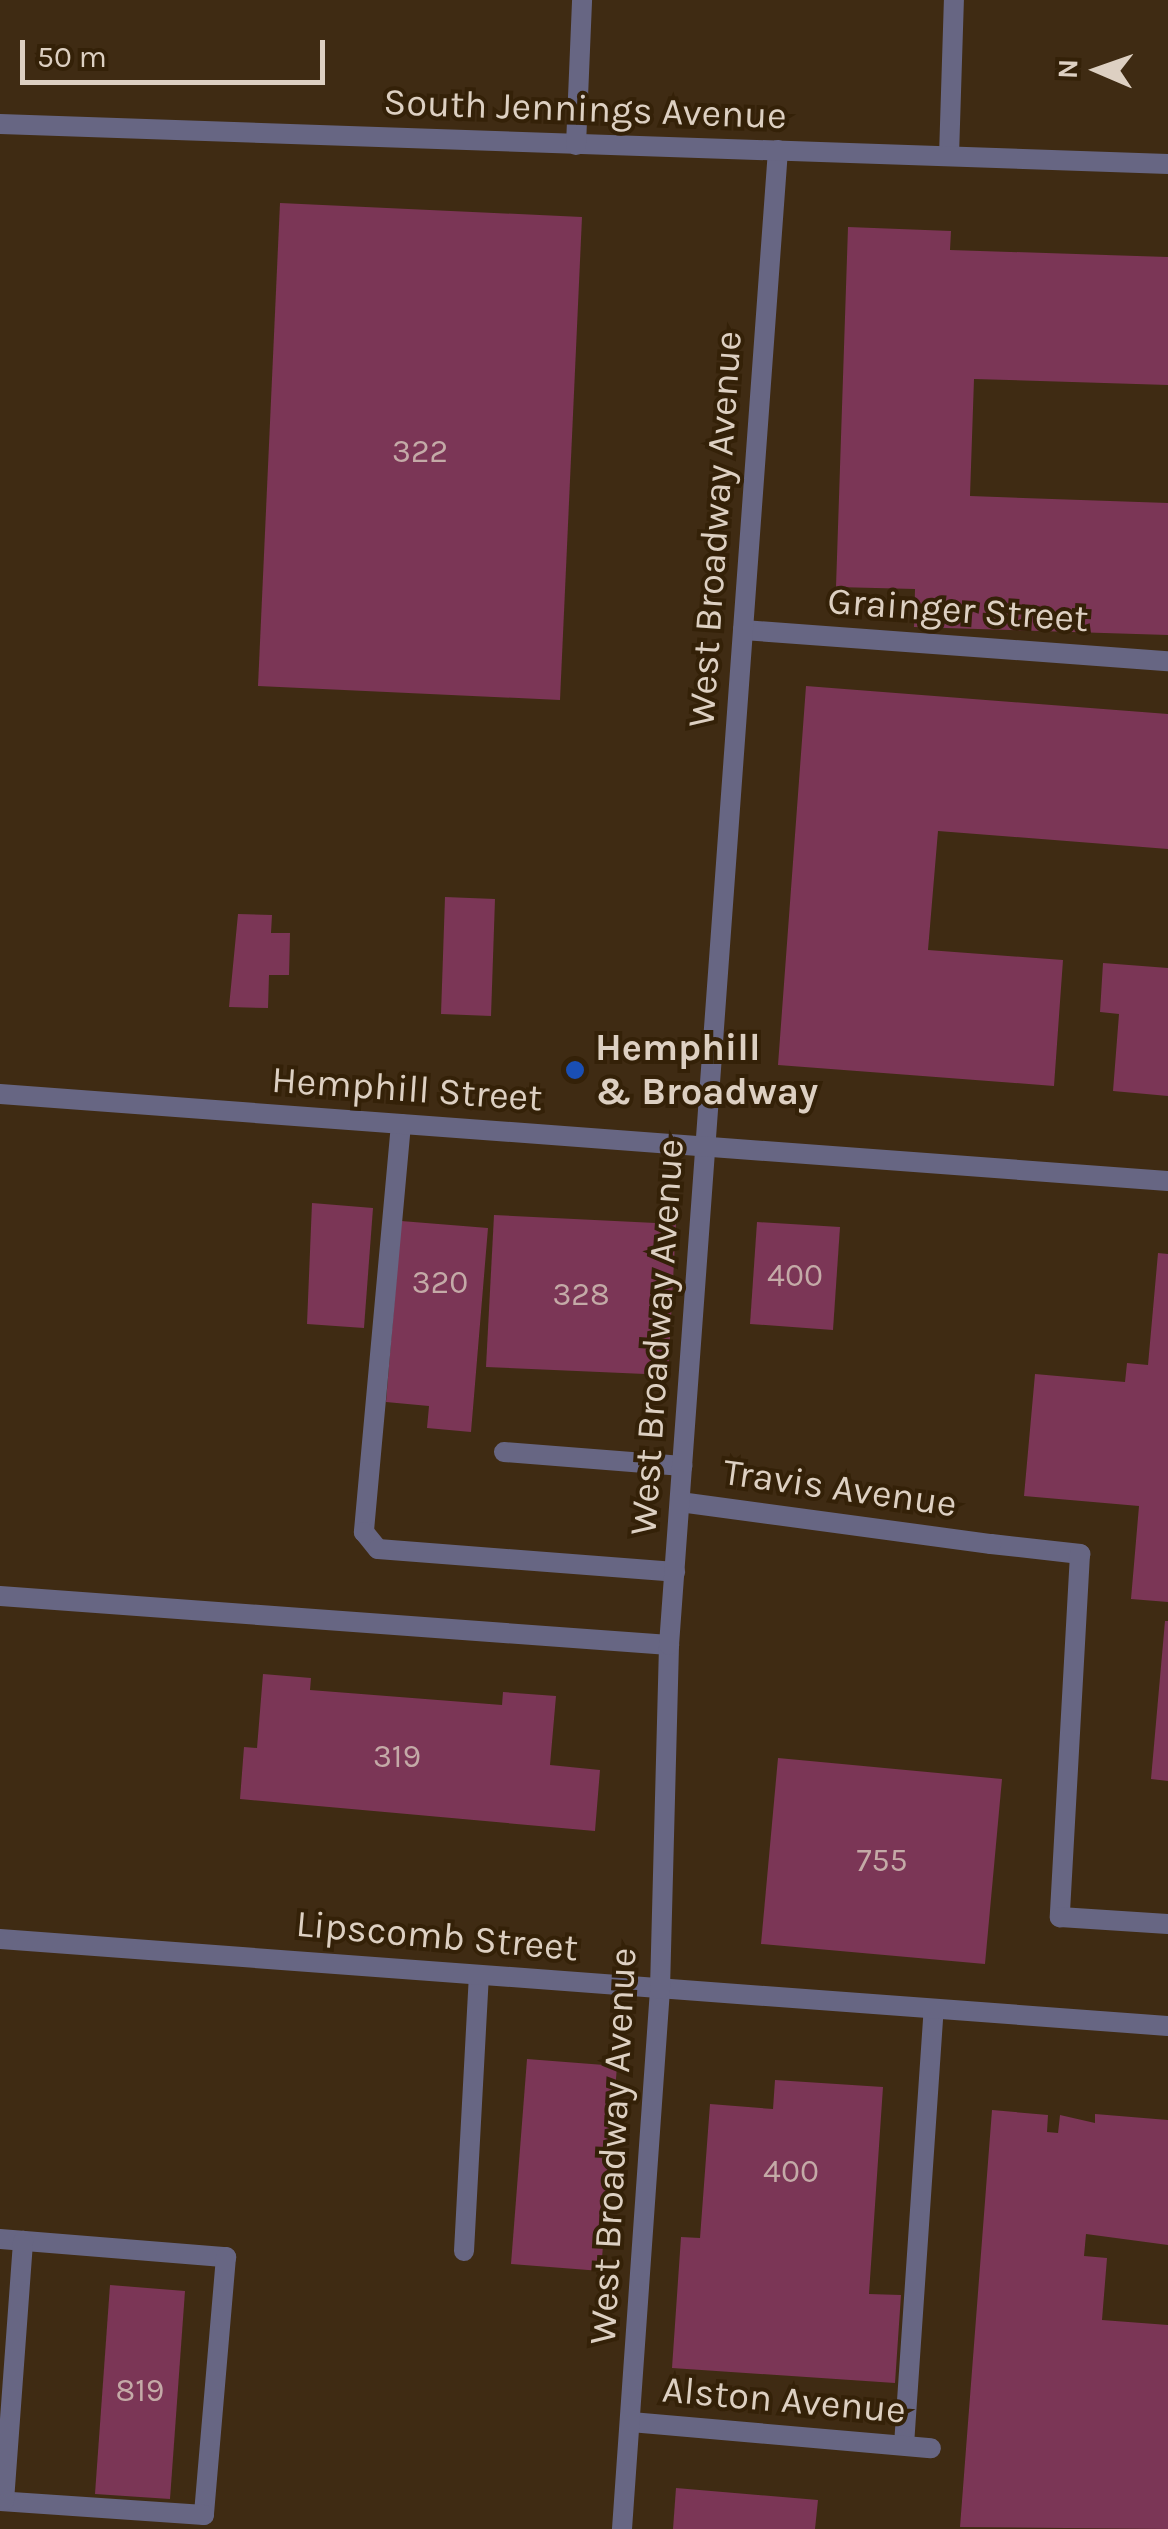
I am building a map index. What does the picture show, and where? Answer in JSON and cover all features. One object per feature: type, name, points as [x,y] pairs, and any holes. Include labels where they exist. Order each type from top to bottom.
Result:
[{"type":"street","points":[[576,145],[582,0]]},
{"type":"street","points":[[949,156],[954,0]]},
{"type":"street","name":"South Jennings Avenue","points":[[0,124],[1168,164]]},
{"type":"street","name":"West Broadway Avenue","points":[[622,2529],[660,1989],[669,1646],[778,150]]},
{"type":"street","name":"Grainger Street","points":[[743,630],[1168,661]]},
{"type":"street","name":"Hemphill Street","points":[[0,1094],[1168,1181]]},
{"type":"street","points":[[401,1124],[364,1532],[378,1549],[674,1572]]},
{"type":"street","points":[[504,1452],[682,1466]]},
{"type":"street","name":"Travis Avenue","points":[[680,1502],[1080,1554],[1060,1917],[1168,1924]]},
{"type":"street","points":[[0,1596],[669,1646]]},
{"type":"street","name":"Lipscomb Street","points":[[0,1939],[1168,2026]]},
{"type":"street","points":[[464,2251],[480,1974]]},
{"type":"street","points":[[904,2446],[934,2009]]},
{"type":"street","points":[[0,2239],[23,2240],[226,2257],[204,2515],[2,2501],[23,2240]]},
{"type":"street","name":"Alston Avenue","points":[[631,2422],[931,2448]]},
{"type":"building","points":[[280,203],[582,217],[560,700],[258,686]]},
{"type":"building","points":[[848,227],[951,231],[950,250],[1168,257],[1168,385],[974,379],[970,496],[1168,503],[1168,635],[914,627],[915,589],[836,587]]},
{"type":"building","points":[[806,686],[1168,714],[1168,849],[938,831],[928,950],[1063,960],[1054,1086],[778,1065]]},
{"type":"building","points":[[445,897],[495,899],[491,1016],[441,1014]]},
{"type":"building","points":[[238,914],[272,915],[271,933],[290,933],[289,975],[269,975],[268,1008],[229,1007]]},
{"type":"building","points":[[1103,963],[1168,968],[1168,1096],[1113,1091],[1119,1014],[1100,1012]]},
{"type":"building","points":[[312,1203],[373,1208],[364,1328],[307,1324]]},
{"type":"building","points":[[494,1215],[676,1224],[668,1375],[486,1367]]},
{"type":"building","points":[[401,1221],[488,1228],[471,1432],[427,1428],[429,1406],[386,1402]]},
{"type":"building","points":[[757,1222],[840,1227],[833,1330],[750,1324]]},
{"type":"building","points":[[1158,1253],[1168,1254],[1168,1602],[1131,1599],[1139,1506],[1024,1496],[1035,1374],[1125,1382],[1127,1363],[1148,1365]]},
{"type":"building","points":[[1168,1621],[1168,1781],[1151,1779]]},
{"type":"building","points":[[263,1674],[311,1678],[310,1690],[502,1705],[503,1692],[556,1696],[550,1765],[600,1770],[595,1831],[240,1799],[244,1747],[257,1748]]},
{"type":"building","points":[[778,1758],[1002,1779],[985,1964],[761,1944]]},
{"type":"building","points":[[527,2059],[617,2066],[601,2271],[511,2264]]},
{"type":"building","points":[[775,2080],[883,2087],[869,2294],[901,2295],[895,2383],[672,2368],[681,2237],[700,2238],[710,2104],[773,2109]]},
{"type":"building","points":[[992,2110],[1048,2115],[1047,2132],[1058,2133],[1060,2115],[1095,2123],[1095,2114],[1168,2120],[1168,2245],[1086,2234],[1084,2256],[1107,2258],[1102,2320],[1168,2325],[1168,2529],[960,2527]]},
{"type":"building","points":[[110,2285],[185,2291],[170,2499],[95,2494]]},
{"type":"building","points":[[676,2488],[818,2500],[815,2529],[673,2529]]},
{"type":"place","name":"Hemphill & Broadway","points":[[575,1070]]}]
